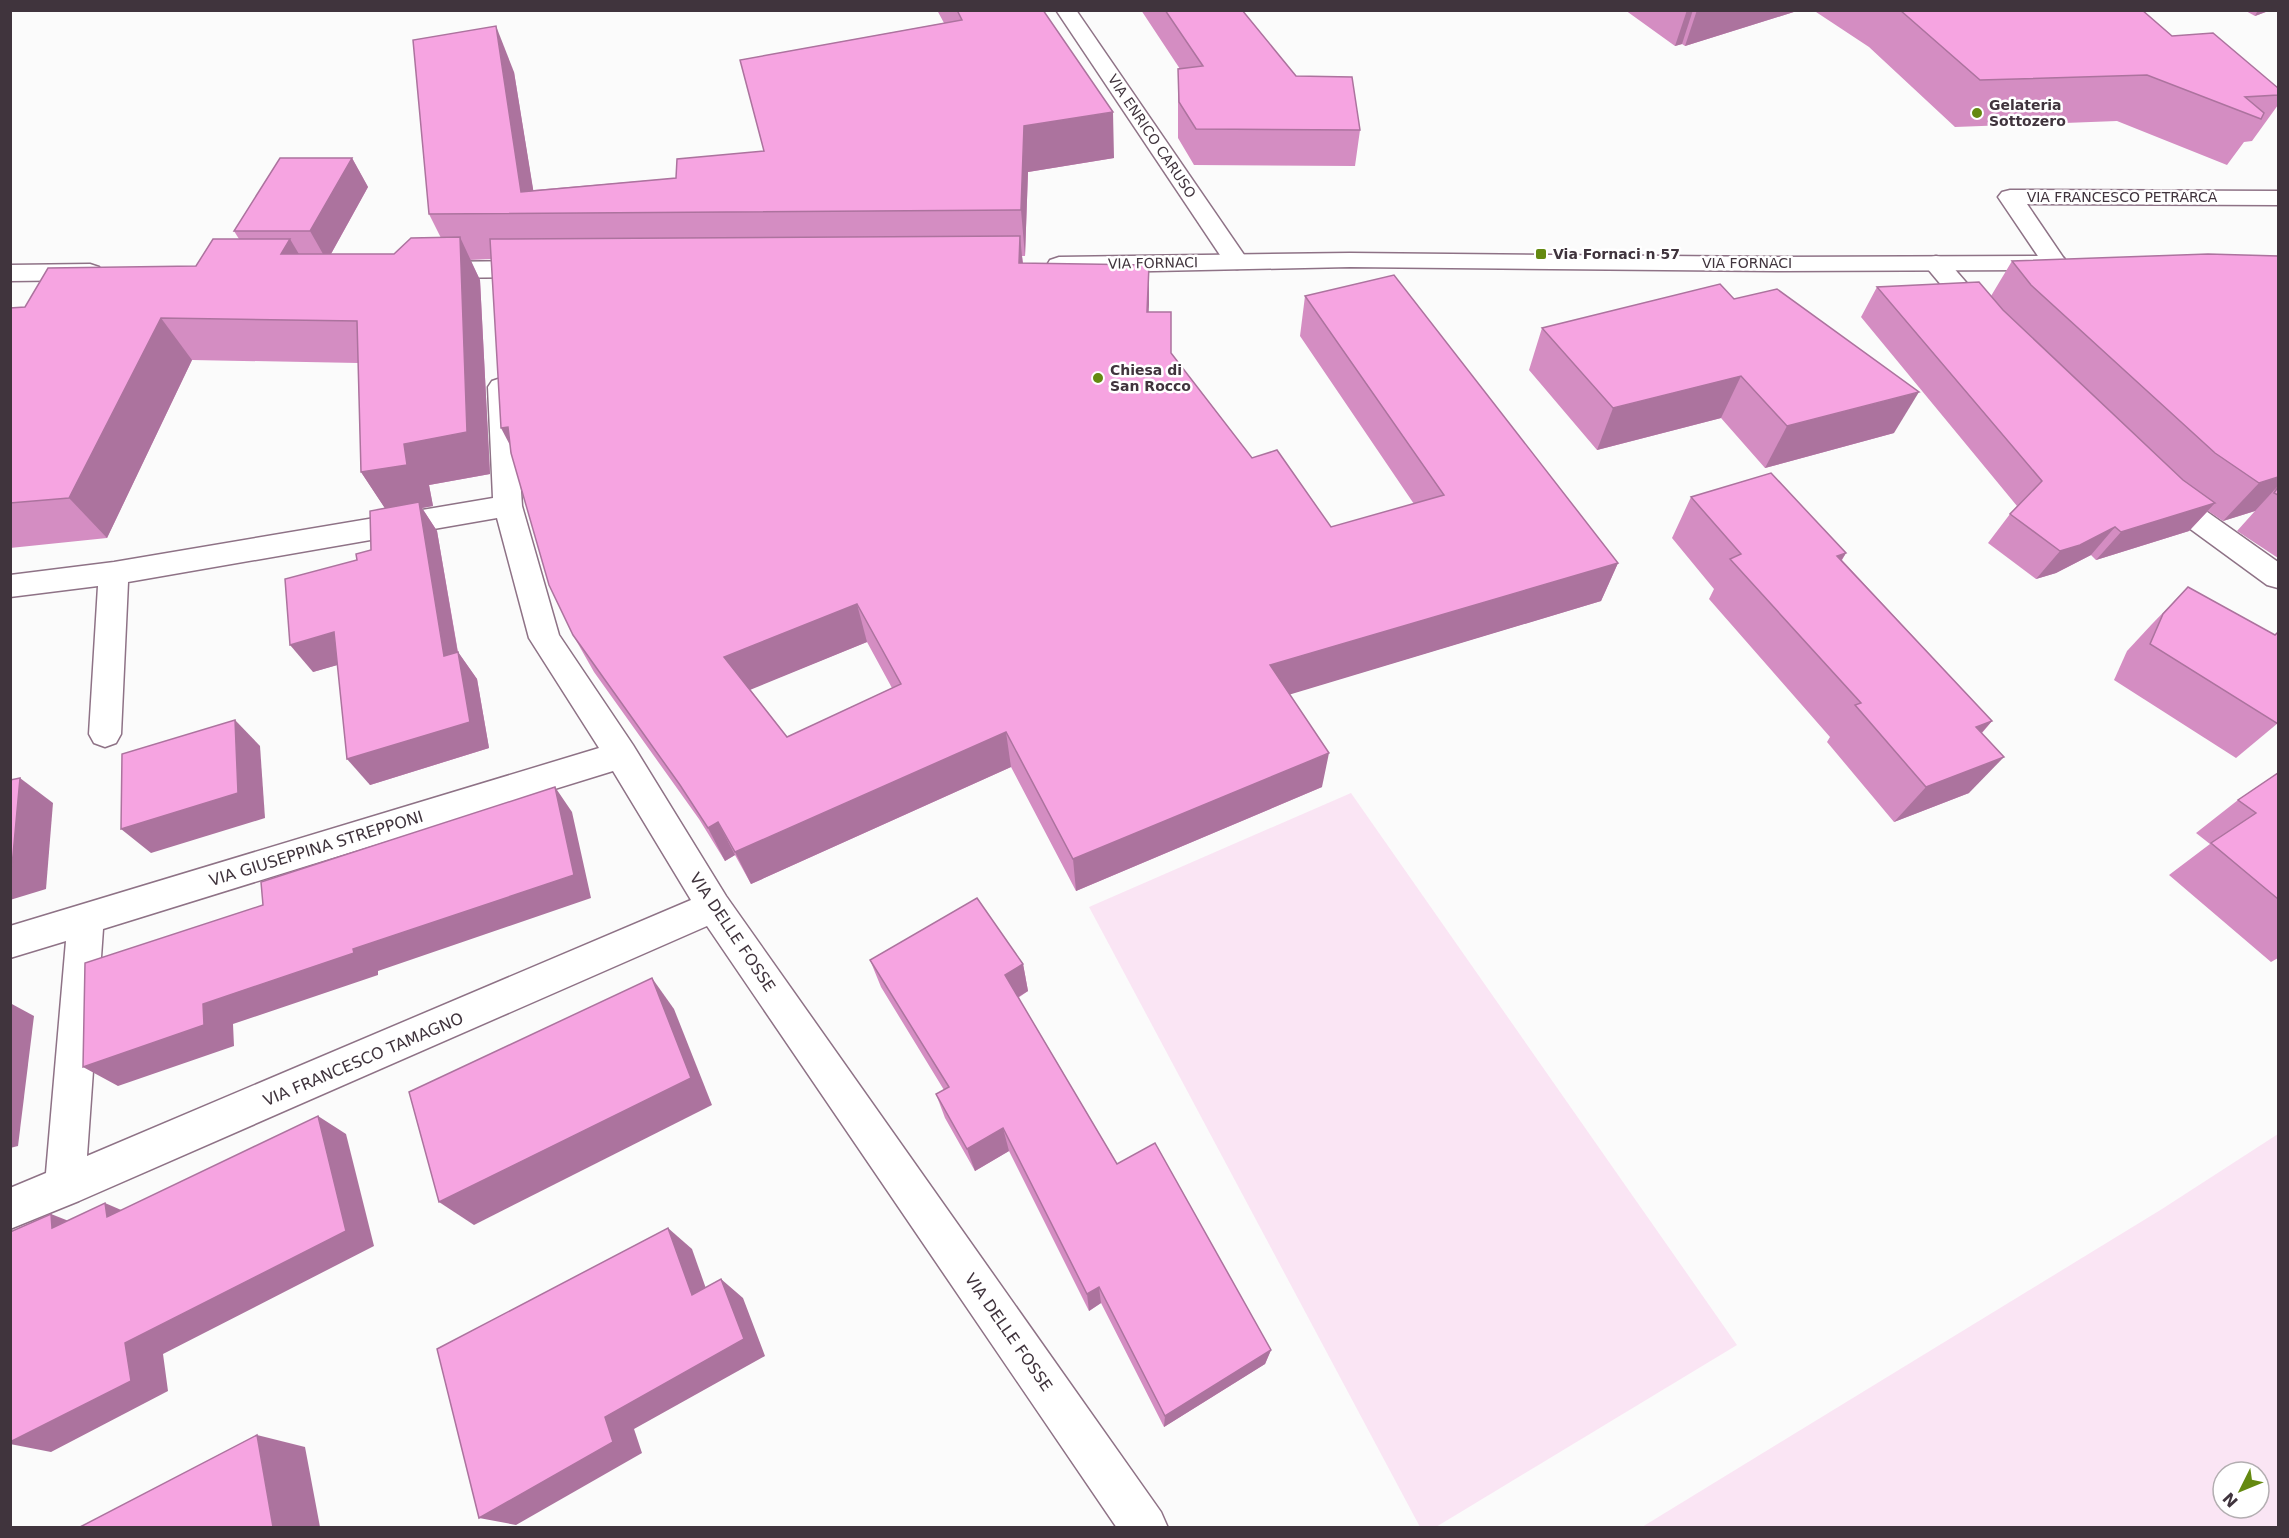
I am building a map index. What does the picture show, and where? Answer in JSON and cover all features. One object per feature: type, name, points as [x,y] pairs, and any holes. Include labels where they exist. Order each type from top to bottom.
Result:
[{"type":"street","name":"VIA ENRICO CARUSO","points":[[1066,10],[1237,262]]},
{"type":"street","name":"VIA FRANCESCO PETRARCA","points":[[2067,263],[2010,197],[2278,198]]},
{"type":"street","name":"VIA FORNACI","points":[[1040,265],[1350,260],[2067,263]]},
{"type":"street","points":[[1936,263],[1995,333]]},
{"type":"street","points":[[404,270],[565,268]]},
{"type":"street","points":[[494,269],[496,304]]},
{"type":"street","points":[[10,273],[115,272]]},
{"type":"street","name":"VIA DELLE FOSSE","points":[[499,352],[508,506],[543,638],[621,755],[714,907],[1145,1527]]},
{"type":"street","points":[[2144,477],[2169,501],[2278,577]]},
{"type":"street","points":[[10,586],[114,573],[508,506]]},
{"type":"street","points":[[105,734],[114,573]]},
{"type":"street","name":"VIA GIUSEPPINA STREPPONI","points":[[10,942],[621,755]]},
{"type":"street","name":"VIA FRANCESCO TAMAGNO","points":[[10,1209],[66,1187],[714,907]]},
{"type":"street","points":[[66,1187],[86,919]]},
{"type":"shaded area","points":[[1351,793],[1737,1345],[1436,1527],[1420,1527],[1089,907]]},
{"type":"shaded area","points":[[2278,1134],[2278,1527],[1642,1527],[2162,1209]]},
{"type":"building","points":[[957,10],[1043,10],[1113,112],[1024,126],[1021,210],[429,214],[413,40],[496,26],[521,192],[676,178],[677,159],[764,151],[740,60],[962,20]]},
{"type":"building","points":[[1165,10],[1242,10],[1296,76],[1352,77],[1360,130],[1196,129],[1179,102],[1178,69],[1203,66]]},
{"type":"building","points":[[1900,10],[2142,10],[2172,36],[2213,33],[2278,88],[2278,95],[2245,97],[2264,113],[2261,119],[2147,75],[1980,80]]},
{"type":"building","points":[[280,158],[352,158],[310,231],[234,231]]},
{"type":"building","points":[[1020,236],[1019,263],[1149,265],[1147,312],[1171,312],[1171,353],[1252,458],[1277,450],[1331,527],[1444,495],[1305,296],[1394,275],[1618,563],[1270,665],[1329,753],[1073,859],[1006,732],[735,852],[718,822],[708,828],[573,635],[549,585],[511,453],[508,427],[501,428],[490,239]],"holes":[[[857,604],[901,684],[787,737],[724,657]]]},
{"type":"building","points":[[460,237],[467,432],[404,444],[407,465],[361,472],[357,321],[161,318],[69,498],[10,503],[10,308],[25,307],[48,268],[196,266],[213,239],[290,239],[281,254],[394,254],[411,238]]},
{"type":"building","points":[[2208,254],[2278,256],[2278,477],[2259,483],[2215,453],[2031,285],[2012,261]]},
{"type":"building","points":[[1979,282],[2003,310],[2183,480],[2215,503],[2121,532],[2115,527],[2080,545],[2060,551],[2010,514],[2042,481],[1877,287]]},
{"type":"building","points":[[1720,284],[1734,299],[1777,289],[1919,392],[1787,426],[1741,376],[1613,408],[1542,328]]},
{"type":"building","points":[[1771,473],[1846,553],[1837,556],[1992,721],[1976,727],[2004,757],[1926,787],[1855,705],[1861,703],[1730,559],[1741,554],[1691,497]]},
{"type":"building","points":[[419,502],[444,656],[458,652],[470,722],[347,759],[334,632],[290,645],[285,579],[357,560],[356,554],[371,550],[370,511]]},
{"type":"building","points":[[2188,587],[2275,635],[2278,632],[2278,724],[2150,644],[2163,614]]},
{"type":"building","points":[[235,720],[238,793],[121,829],[122,754]]},
{"type":"building","points":[[2278,773],[2278,899],[2211,843],[2256,813],[2238,800]]},
{"type":"building","points":[[20,778],[12,866],[10,866],[10,780]]},
{"type":"building","points":[[555,787],[574,875],[353,949],[354,953],[203,1004],[204,1025],[83,1067],[85,963],[263,905],[261,882]]},
{"type":"building","points":[[977,898],[1023,964],[1005,975],[1117,1164],[1155,1143],[1271,1350],[1165,1416],[1099,1287],[1087,1294],[1003,1128],[967,1149],[936,1094],[949,1087],[870,960]]},
{"type":"building","points":[[652,978],[691,1078],[439,1202],[409,1092]]},
{"type":"building","points":[[318,1116],[346,1231],[125,1343],[131,1381],[10,1442],[10,1232],[51,1214],[52,1228],[105,1203],[107,1217]]},
{"type":"building","points":[[668,1228],[692,1295],[721,1279],[744,1339],[605,1417],[613,1442],[479,1518],[437,1349]]},
{"type":"building","points":[[257,1435],[273,1527],[80,1527]]},
{"type":"place","name":"Gelateria Sottozero","points":[[1977,113]]},
{"type":"place","name":"Via Fornaci n 57","points":[[1541,254]]},
{"type":"place","name":"Chiesa di San Rocco","points":[[1098,378]]}]
